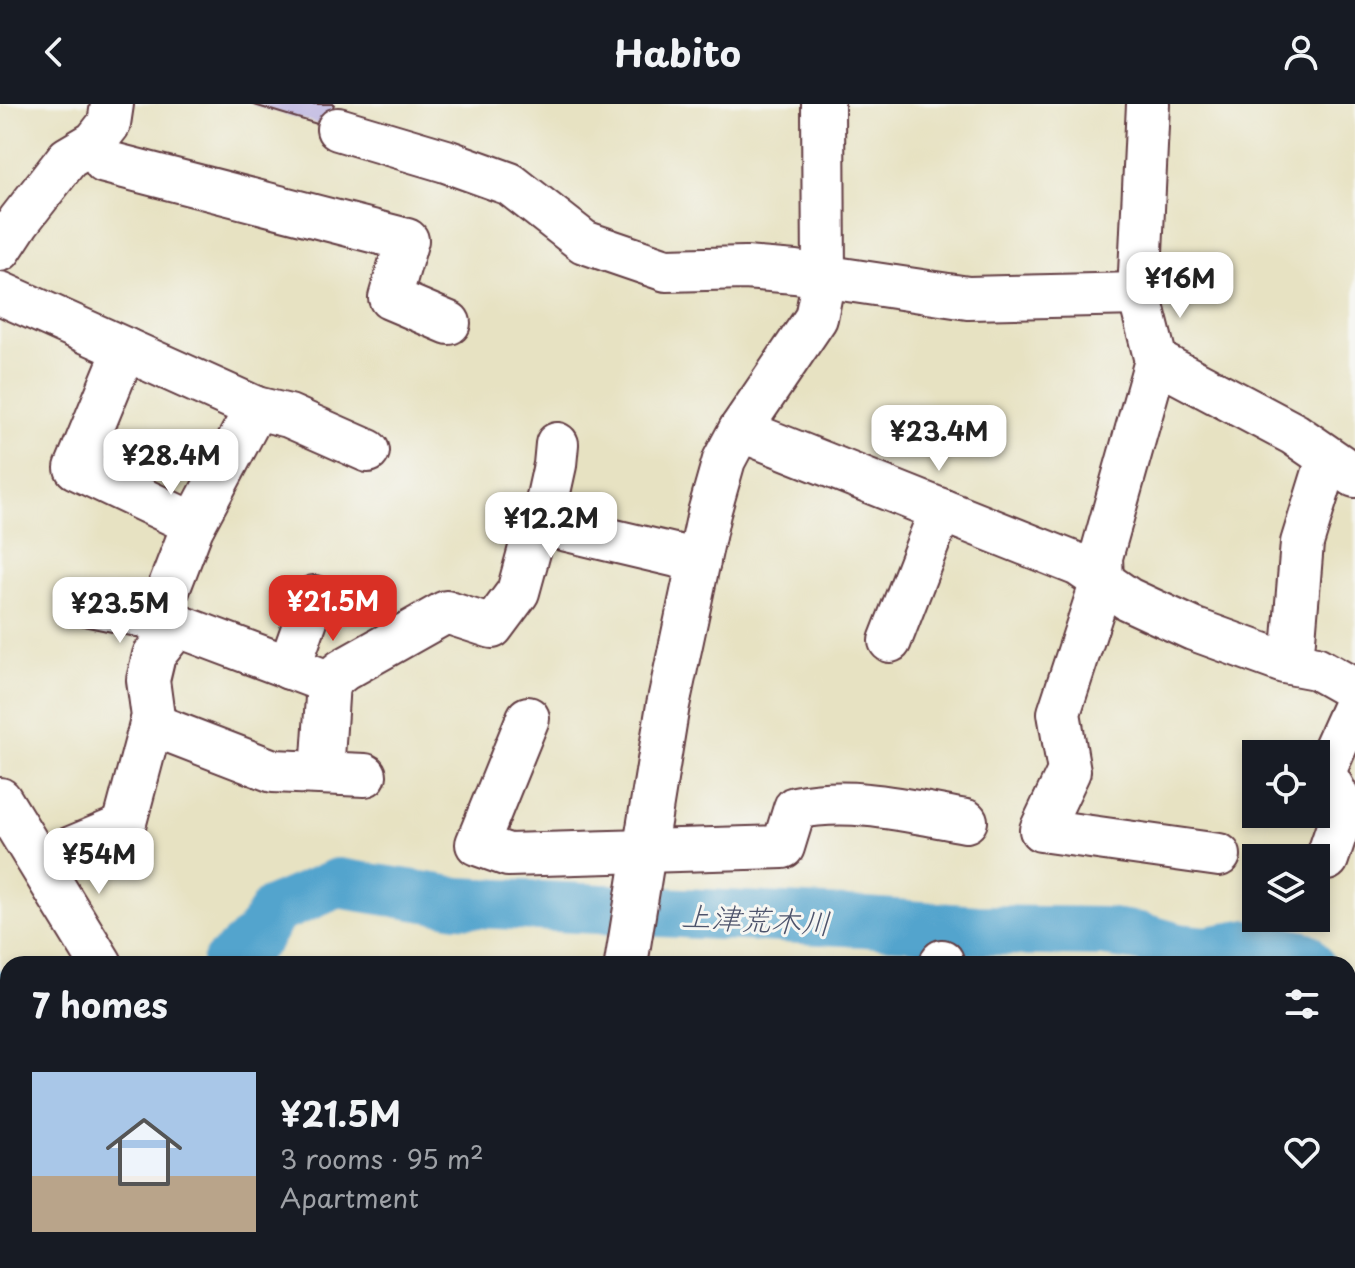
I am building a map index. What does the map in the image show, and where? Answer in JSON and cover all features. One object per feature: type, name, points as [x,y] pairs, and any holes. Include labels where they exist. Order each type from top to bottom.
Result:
[{"type":"street","points":[[0,250],[68,158],[95,142],[109,124],[112,104]]},
{"type":"street","points":[[628,956],[668,705],[709,513],[724,460],[740,430],[816,318],[824,278],[823,104]]},
{"type":"street","points":[[1148,104],[1139,294],[1156,361],[1101,557],[1102,581],[1059,713],[1069,771],[1041,830],[1219,855]]},
{"type":"street","points":[[338,129],[446,161],[510,184],[584,242],[666,270],[745,268],[968,298],[1139,294]]},
{"type":"street","points":[[95,142],[105,162],[407,240],[390,298],[449,323]]},
{"type":"street","points":[[0,293],[256,408],[289,416],[368,451]]},
{"type":"street","points":[[125,349],[76,468],[194,524]]},
{"type":"street","points":[[1156,361],[1294,434],[1341,468],[1302,543],[1292,663]]},
{"type":"street","points":[[40,861],[124,826],[153,717],[148,680],[194,524],[256,408]]},
{"type":"street","points":[[740,430],[1079,565],[1128,599],[1193,629],[1292,663],[1316,668],[1355,690]]},
{"type":"street","points":[[322,773],[328,682],[343,670],[446,612],[492,627],[518,592],[535,530],[542,524],[557,444]]},
{"type":"street","points":[[890,641],[941,510]]},
{"type":"street","points":[[542,524],[699,561]]},
{"type":"street","points":[[289,668],[314,597]]},
{"type":"street","points":[[90,605],[184,628],[328,682]]},
{"type":"street","points":[[1330,850],[1344,809],[1324,772],[1355,703]]},
{"type":"street","points":[[528,718],[477,844],[508,855],[783,847],[795,808],[820,803],[858,803],[966,821]]},
{"type":"street","points":[[151,724],[273,771],[365,775]]},
{"type":"street","points":[[0,799],[96,956]]},
{"type":"building","points":[[251,104],[334,104],[327,127]]},
{"type":"waterway","name":"上津荒木川","points":[[235,956],[258,936],[274,910],[338,883],[458,902],[977,930],[1104,932],[1139,937],[1178,948],[1207,951],[1250,944],[1303,956]]}]
